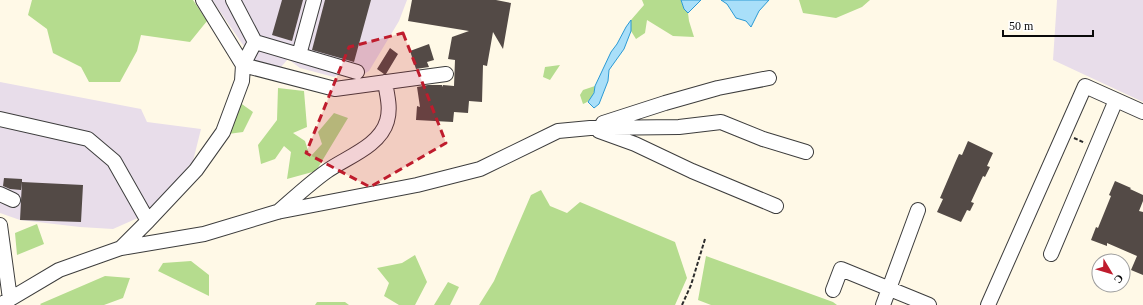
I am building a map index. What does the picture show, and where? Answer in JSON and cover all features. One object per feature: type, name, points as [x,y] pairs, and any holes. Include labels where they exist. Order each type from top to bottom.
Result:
[{"type":"lane","points":[[203,0],[243,65],[335,89],[446,74]]},
{"type":"lane","points":[[233,0],[255,42],[356,72]]},
{"type":"lane","points":[[299,55],[314,0]]},
{"type":"lane","points":[[121,248],[196,170],[223,132],[242,81],[243,65],[255,42]]},
{"type":"lane","points":[[590,128],[665,103],[718,88],[769,78]]},
{"type":"lane","points":[[277,212],[327,171],[370,144],[381,134],[387,122],[389,109],[385,82]]},
{"type":"lane","points":[[988,305],[1085,86],[1143,112]]},
{"type":"lane","points":[[1051,254],[1116,100]]},
{"type":"lane","points":[[0,119],[88,139],[114,161],[148,221]]},
{"type":"lane","points":[[0,225],[5,302],[59,270],[121,248],[204,234],[277,212],[416,185],[480,169],[558,131],[590,128],[679,127],[720,122],[763,140],[806,152]]},
{"type":"lane","points":[[590,128],[635,144],[692,171],[776,206]]},
{"type":"lane","points":[[0,194],[13,200]]},
{"type":"lane","points":[[883,305],[918,210]]},
{"type":"lane","points":[[833,290],[841,269],[930,305]]},
{"type":"path","points":[[1064,134],[1096,147]]},
{"type":"path","points":[[682,305],[691,285],[704,239]]},
{"type":"highlighted area","points":[[403,33],[446,143],[370,187],[306,153],[349,47]]},
{"type":"shaded area","points":[[212,0],[407,0],[399,21],[369,71],[362,75],[342,73],[334,77],[300,68],[288,59],[281,67],[260,65],[252,58]]},
{"type":"shaded area","points":[[1057,0],[1143,0],[1143,102],[1053,60]]},
{"type":"shaded area","points":[[0,82],[141,109],[147,122],[201,129],[193,161],[149,213],[113,229],[20,220],[0,213]]},
{"type":"green space","points":[[32,0],[193,0],[207,21],[190,42],[141,35],[137,51],[120,82],[89,82],[81,67],[53,53],[47,29],[28,15]]},
{"type":"green space","points":[[642,0],[681,0],[684,9],[688,13],[694,37],[673,36],[647,20],[645,33],[636,39],[631,31],[631,20],[644,5]]},
{"type":"green space","points":[[799,0],[870,0],[862,7],[836,18],[803,13]]},
{"type":"green space","points":[[560,65],[550,80],[543,77],[545,67]]},
{"type":"green space","points":[[595,86],[592,97],[583,104],[580,95],[583,90]]},
{"type":"green space","points":[[278,88],[304,91],[307,127],[293,133],[305,141],[310,157],[322,144],[318,132],[334,113],[348,118],[316,171],[287,179],[291,152],[284,146],[275,159],[261,164],[258,145],[277,120]]},
{"type":"green space","points":[[239,102],[253,112],[243,132],[228,134]]},
{"type":"green space","points":[[541,190],[550,206],[567,213],[580,202],[675,242],[687,278],[675,305],[479,305],[494,281],[531,195]]},
{"type":"green space","points":[[37,224],[44,244],[17,255],[15,233]]},
{"type":"green space","points":[[415,255],[427,282],[415,305],[399,305],[384,296],[389,283],[377,268],[402,263]]},
{"type":"green space","points":[[706,256],[833,302],[837,305],[711,305],[698,300]]},
{"type":"green space","points":[[191,261],[209,275],[209,296],[158,271],[163,263]]},
{"type":"green space","points":[[105,276],[130,278],[123,298],[104,305],[40,304]]},
{"type":"green space","points":[[448,282],[459,287],[450,305],[434,305]]},
{"type":"green space","points":[[317,302],[345,302],[349,305],[315,305]]},
{"type":"water","points":[[681,0],[701,0],[688,13],[684,9]]},
{"type":"water","points":[[721,0],[769,0],[759,11],[751,27],[746,21],[736,18],[727,4]]},
{"type":"water","points":[[631,20],[631,31],[624,49],[609,70],[608,81],[599,104],[594,108],[588,102],[594,93],[595,86],[611,52]]},
{"type":"building","points":[[282,0],[303,0],[292,41],[272,35]]},
{"type":"building","points":[[325,0],[371,0],[354,62],[312,50]]},
{"type":"building","points":[[412,0],[496,0],[511,3],[503,49],[493,32],[487,66],[483,65],[482,102],[469,101],[468,113],[454,112],[453,122],[416,120],[417,106],[420,107],[417,87],[428,85],[442,85],[443,87],[443,85],[454,86],[455,60],[448,59],[452,37],[469,31],[408,21]]},
{"type":"building","points":[[429,44],[434,60],[427,62],[429,67],[416,69],[410,51]]},
{"type":"building","points":[[390,48],[398,54],[386,74],[384,74],[377,69]]},
{"type":"building","points":[[968,141],[993,153],[987,166],[990,167],[985,177],[983,176],[971,202],[974,203],[970,211],[967,210],[961,222],[937,212],[943,199],[940,198],[955,163],[959,154],[962,155]]},
{"type":"building","points":[[4,178],[22,179],[21,190],[10,189],[3,186]]},
{"type":"building","points":[[1115,181],[1143,195],[1143,201],[1139,211],[1143,212],[1143,275],[1131,270],[1137,256],[1107,243],[1107,246],[1091,240],[1096,227],[1098,228],[1111,196],[1109,195]]},
{"type":"building","points":[[22,182],[83,185],[81,222],[20,220]]}]
